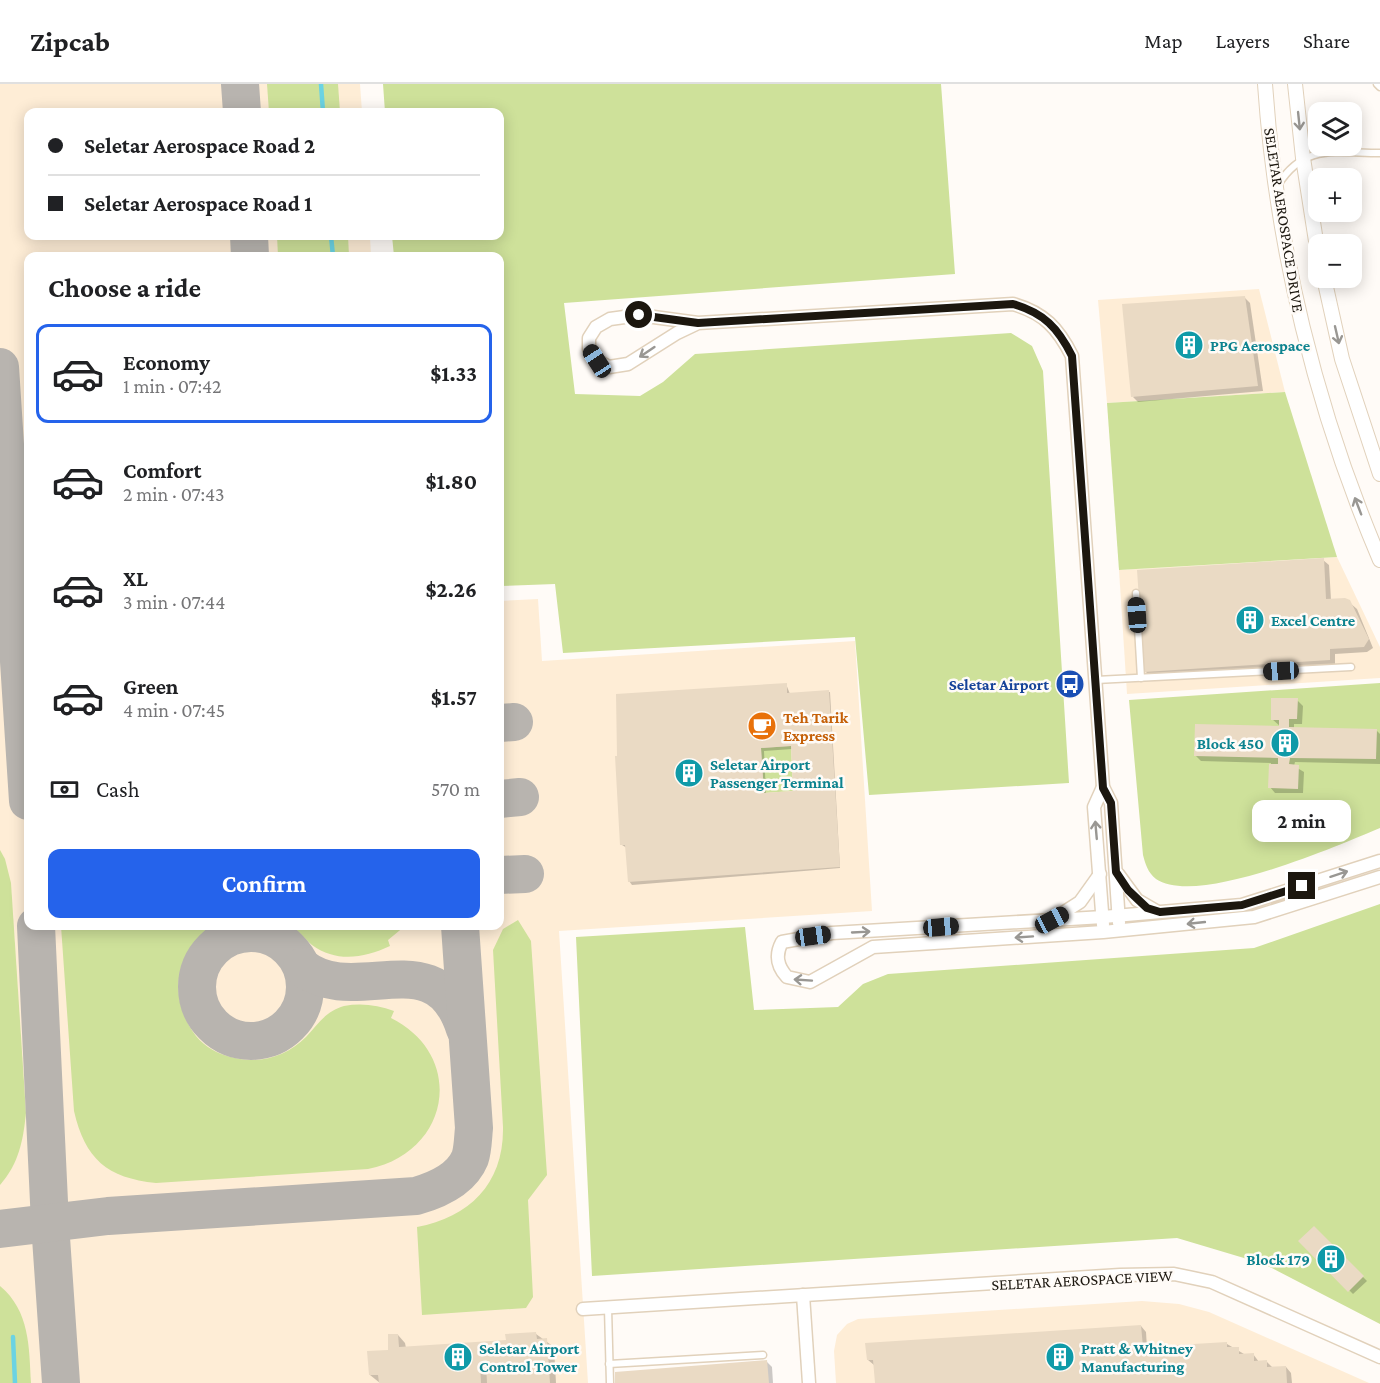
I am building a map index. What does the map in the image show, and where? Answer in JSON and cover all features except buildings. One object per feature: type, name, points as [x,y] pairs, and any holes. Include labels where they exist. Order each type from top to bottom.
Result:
[{"type":"street","name":"SELETAR AEROSPACE DRIVE","points":[[1265,84],[1277,189],[1306,342],[1340,458],[1380,560]]},
{"type":"street","name":"SELETAR AEROSPACE DRIVE","points":[[1295,84],[1315,234]]},
{"type":"street","name":"SELETAR AEROSPACE DRIVE","points":[[1326,288],[1342,359],[1380,474]]},
{"type":"street","points":[[698,323],[677,333],[627,364],[609,367],[597,361],[590,349],[589,338],[596,327],[610,319],[651,316],[698,323],[1013,304],[1045,318],[1060,333],[1072,356],[1103,788],[1111,803],[1120,930]]},
{"type":"street","points":[[1103,788],[1094,807],[1103,932]]},
{"type":"street","points":[[1380,861],[1242,905],[1103,917],[832,933],[782,942],[778,949],[777,960],[787,977],[810,982],[873,947],[1103,932],[1254,916],[1380,877]]},
{"type":"street","points":[[1116,872],[1137,900],[1147,908],[1160,912]]},
{"type":"street","points":[[1052,920],[1080,902],[1100,874]]},
{"type":"street","points":[[941,927],[942,941]]},
{"type":"street","name":"SELETAR AEROSPACE VIEW","points":[[583,1309],[1120,1275],[1174,1274],[1212,1282],[1380,1357]]},
{"type":"street","points":[[803,1295],[809,1383]]},
{"type":"lane","points":[[1277,189],[1289,168],[1303,158],[1322,153],[1380,153]]},
{"type":"lane","points":[[1136,593],[1141,678]]},
{"type":"lane","points":[[1095,680],[1350,667]]},
{"type":"lane","points":[[608,1307],[610,1383]]},
{"type":"lane","points":[[609,1364],[763,1355]]},
{"type":"shaded area","points":[[0,84],[360,84],[362,108],[24,108],[24,240],[370,240],[371,252],[24,252],[24,930],[504,930],[504,601],[538,599],[542,661],[855,641],[872,911],[559,931],[588,1383],[0,1383]]},
{"type":"shaded area","name":"PPG Aerospace","points":[[1259,289],[1285,392],[1107,403],[1098,300]]},
{"type":"shaded area","name":"Excel Centre","points":[[1337,557],[1380,647],[1380,678],[1127,694],[1119,570]]},
{"type":"shaded area","points":[[1142,1301],[1179,1304],[1209,1312],[1369,1383],[836,1383],[834,1351],[837,1335],[847,1324],[858,1319]]},
{"type":"green space","points":[[267,84],[338,84],[340,108],[269,108]]},
{"type":"green space","points":[[383,84],[941,84],[955,274],[564,303],[575,394],[640,396],[663,382],[695,354],[1011,333],[1032,346],[1043,371],[1069,783],[869,795],[855,637],[563,653],[555,584],[504,586],[504,252],[394,252],[392,240],[504,240],[504,108],[385,108]]},
{"type":"green space","points":[[277,240],[348,240],[349,252],[278,252]]},
{"type":"green space","points":[[1285,392],[1337,557],[1119,570],[1107,403]]},
{"type":"green space","points":[[1380,683],[1380,828],[1333,848],[1234,880],[1176,886],[1156,879],[1151,874],[1143,855],[1129,700]]},
{"type":"green space","points":[[791,746],[793,791],[764,793],[761,748]]},
{"type":"green space","points":[[0,850],[5,859],[11,883],[26,1113],[16,1160],[0,1185]]},
{"type":"green space","points":[[1380,904],[1380,1324],[1264,1264],[1177,1238],[592,1276],[576,937],[745,927],[754,1010],[838,1007],[863,984],[888,974],[1254,948]]},
{"type":"green space","points":[[518,920],[531,941],[547,1175],[528,1200],[533,1297],[526,1308],[422,1315],[417,1227],[453,1215],[468,1206],[490,1181],[502,1147],[503,1127],[493,950],[504,928]]},
{"type":"green space","points":[[61,930],[209,930],[188,951],[180,972],[178,989],[183,1014],[196,1036],[203,1044],[221,1054],[251,1060],[281,1054],[298,1044],[327,1015],[338,1008],[369,1005],[394,1011],[391,1018],[415,1035],[431,1055],[439,1078],[439,1102],[431,1124],[417,1144],[396,1159],[368,1169],[156,1183],[139,1180],[111,1171],[92,1154],[79,1128],[74,1111]]},
{"type":"green space","points":[[297,930],[400,930],[388,940],[390,946],[360,956],[331,954],[312,945]]},
{"type":"green space","points":[[0,1286],[17,1307],[26,1330],[31,1383],[0,1383]]},
{"type":"waterway","points":[[321,84],[323,108]]},
{"type":"waterway","points":[[331,240],[333,252]]},
{"type":"waterway","points":[[13,1337],[15,1383]]},
{"type":"taxiway","points":[[240,84],[242,108]]},
{"type":"taxiway","points":[[249,240],[250,252]]},
{"type":"taxiway","points":[[0,367],[24,739]]},
{"type":"taxiway","points":[[504,723],[514,722]]},
{"type":"taxiway","points":[[504,799],[520,797]]},
{"type":"taxiway","points":[[504,875],[525,874]]},
{"type":"taxiway","points":[[36,930],[50,1223],[61,1383]]},
{"type":"taxiway","points":[[0,1229],[108,1216],[416,1196],[448,1183],[461,1172],[470,1158],[474,1128],[460,930]]},
{"type":"taxiway","points":[[251,933],[261,934],[281,942],[289,949],[296,957],[304,977],[305,987],[304,997],[296,1017],[289,1025],[281,1032],[261,1040],[251,1041],[241,1040],[221,1032],[213,1025],[206,1017],[198,997],[197,987],[198,977],[206,957],[213,949],[221,942],[241,934],[251,933]]},
{"type":"taxiway","points":[[302,967],[323,978],[346,982],[415,980],[435,987],[452,1002],[465,1029]]},
{"type":"place","name":"PPG Aerospace","points":[[1189,345]]},
{"type":"place","name":"Excel Centre","points":[[1250,620]]},
{"type":"place","name":"Seletar Airport","points":[[1070,684]]},
{"type":"place","name":"Teh Tarik Express","points":[[762,726]]},
{"type":"place","name":"Block 450","points":[[1285,743]]},
{"type":"place","name":"Seletar Airport Passenger Terminal","points":[[689,773]]},
{"type":"place","name":"Block 179","points":[[1331,1259]]},
{"type":"place","name":"Seletar Airport Control Tower","points":[[458,1357]]},
{"type":"place","name":"Pratt & Whitney Manufacturing","points":[[1060,1357]]},
{"type":"route","points":[[639,315],[662,316],[698,323],[1013,304],[1030,309],[1045,318],[1060,333],[1072,356],[1103,788],[1111,803],[1116,872],[1137,900],[1147,908],[1160,912],[1242,905],[1302,886]]}]
